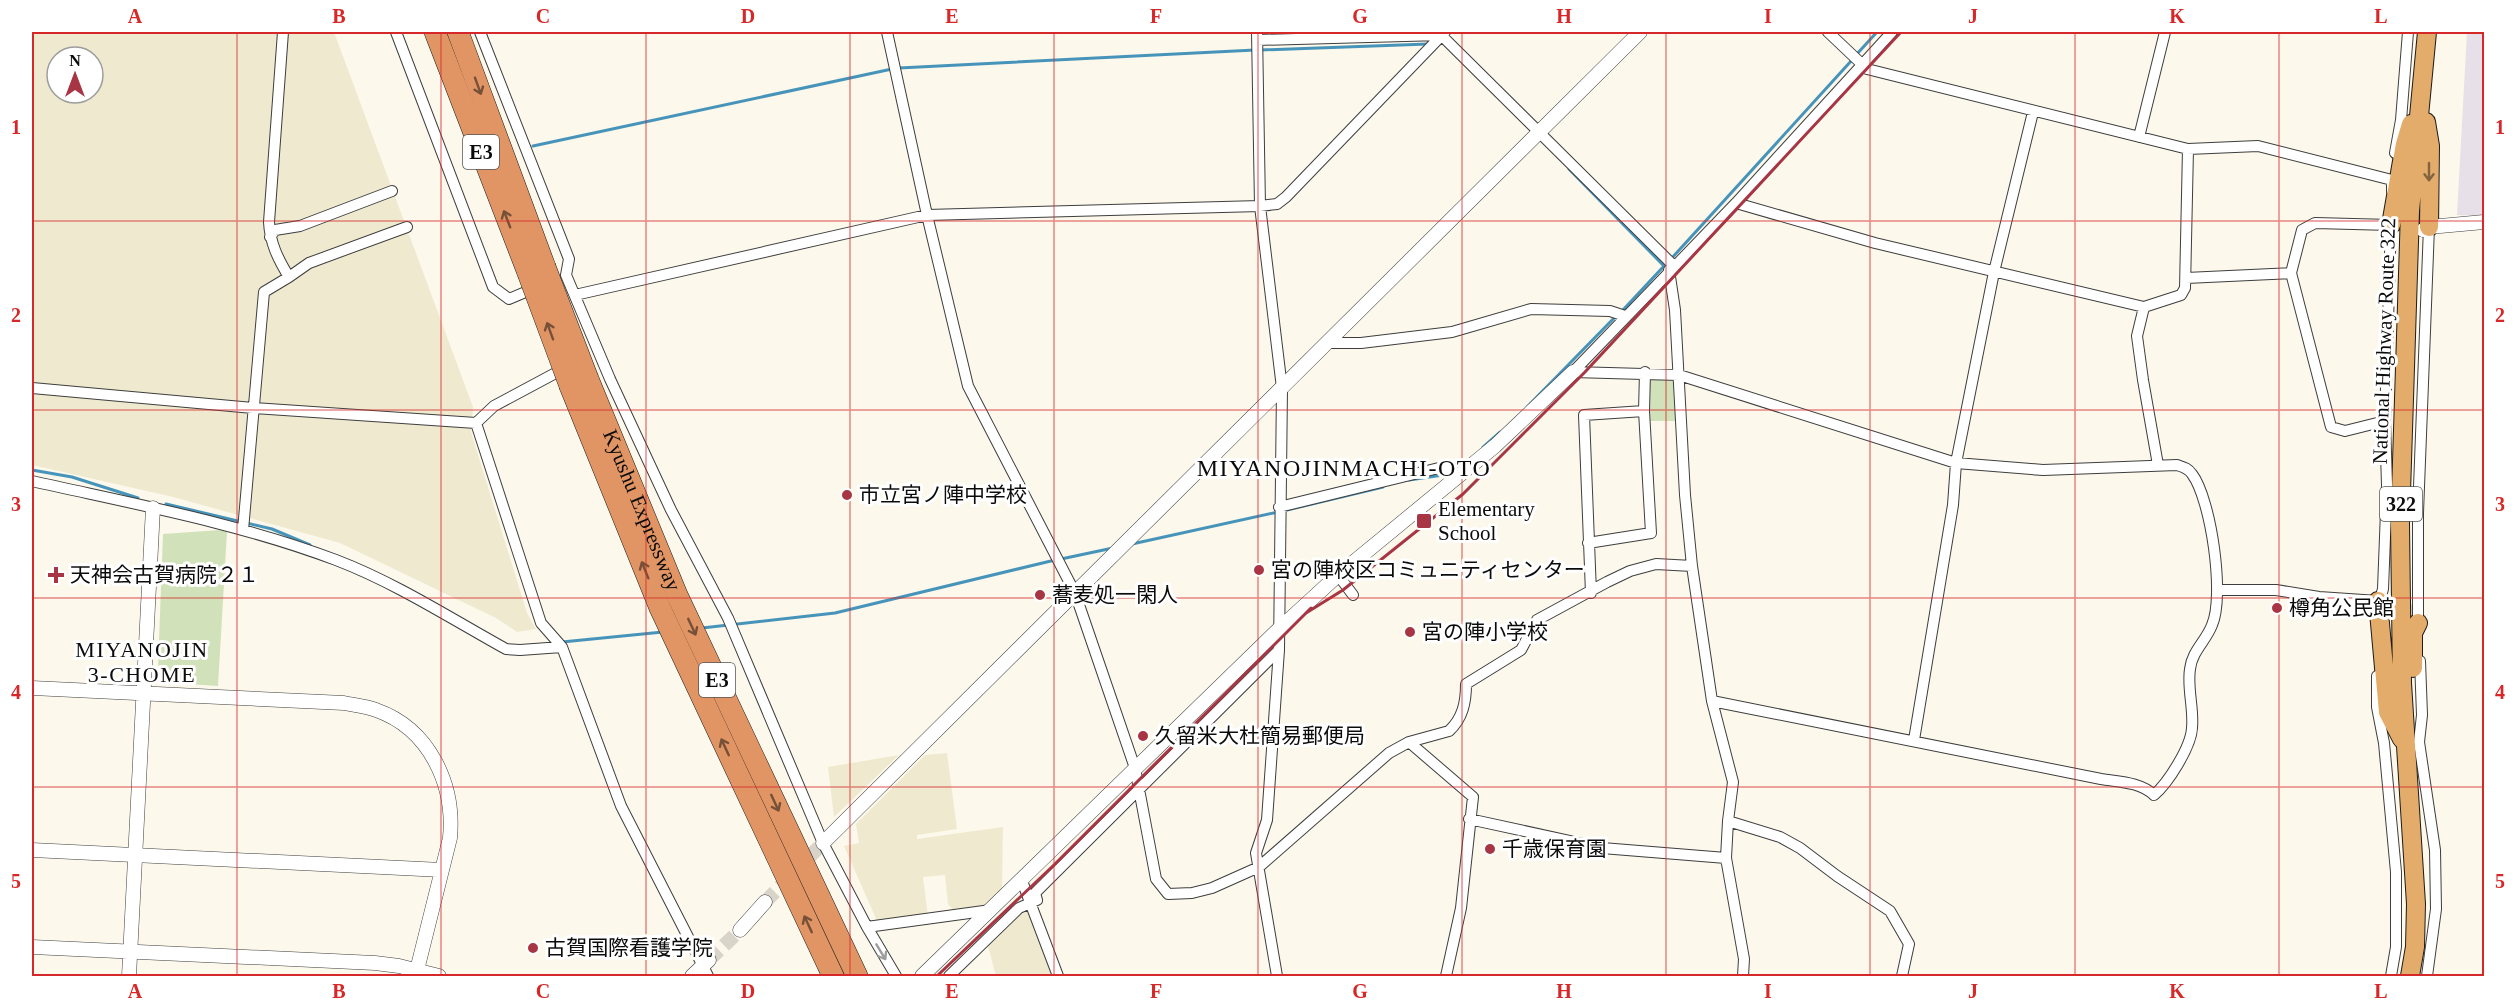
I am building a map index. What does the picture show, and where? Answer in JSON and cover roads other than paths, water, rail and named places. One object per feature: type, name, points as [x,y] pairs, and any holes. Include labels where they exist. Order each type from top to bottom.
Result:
[{"type":"highway","name":"Kyushu Expressway","points":[[435,32],[536,270],[660,608],[833,976]]},
{"type":"highway","name":"Kyushu Expressway","points":[[458,32],[536,270]]},
{"type":"highway","name":"National Highway Route 322","points":[[2410,976],[2425,927],[2404,743],[2400,632],[2400,524],[2410,211],[2427,32]]},
{"type":"highway","points":[[2395,227],[2405,144],[2421,94]]},
{"type":"highway","points":[[2421,94],[2430,146],[2426,228]]},
{"type":"highway","name":"Kyushu Expressway","points":[[579,383],[857,976]]},
{"type":"highway","points":[[2378,601],[2388,712],[2404,743]]},
{"type":"highway","points":[[2404,743],[2411,730],[2414,717],[2413,633],[2418,623]]},
{"type":"street","points":[[283,32],[269,211],[270,237],[276,257],[289,277]]},
{"type":"street","points":[[396,32],[493,287],[509,299],[566,275]]},
{"type":"street","points":[[480,32],[569,259],[566,275],[598,353],[671,510],[728,618],[823,843],[867,927],[896,976]]},
{"type":"street","points":[[887,32],[927,215],[968,386],[1075,593],[1136,768],[1156,879],[1168,894],[1192,893],[1212,888],[1260,867],[1389,753],[1408,742],[1449,731],[1461,714],[1466,700],[1466,684],[1521,650],[1537,620],[1591,593],[1607,582],[1639,569],[1656,564],[1692,566]]},
{"type":"street","points":[[823,843],[1640,32]]},
{"type":"street","points":[[1828,32],[1867,69],[2188,149],[2258,146],[2392,180]]},
{"type":"street","points":[[922,976],[1278,630],[1338,575],[1495,446],[1573,372],[1736,203],[1892,32]]},
{"type":"street","points":[[2139,137],[2165,32]]},
{"type":"street","points":[[2391,976],[2396,927],[2396,872],[2384,743],[2377,707],[2378,601],[2384,589],[2387,485],[2385,421],[2395,227],[2392,180],[2401,120],[2408,32]]},
{"type":"street","points":[[575,295],[927,215],[1277,204],[1443,33]]},
{"type":"street","points":[[1277,976],[1264,911],[1260,867],[1256,853],[1267,819],[1279,650],[1281,388],[1260,206],[1257,36],[1443,33],[1672,268],[1685,495],[1692,566],[1712,701],[1733,782],[1726,858],[1744,959],[1743,976]]},
{"type":"street","points":[[1914,741],[1953,505],[1956,463],[1994,272],[2033,112]]},
{"type":"street","points":[[1736,203],[1864,240],[2144,307],[2181,295],[2185,288],[2188,149]]},
{"type":"street","points":[[270,237],[275,230],[300,226],[393,191]]},
{"type":"street","points":[[2427,976],[2425,927],[2436,909],[2435,850],[2419,742],[2422,715],[2418,623],[2426,228],[2484,222]]},
{"type":"street","points":[[2385,421],[2345,431],[2331,427],[2291,273],[2302,230],[2315,223],[2395,227]]},
{"type":"street","points":[[243,530],[264,292],[309,263],[408,227]]},
{"type":"street","points":[[2186,278],[2291,273]]},
{"type":"street","points":[[2144,307],[2137,336],[2158,465]]},
{"type":"street","points":[[1328,343],[1361,343],[1452,332],[1532,309],[1610,311],[1625,316]]},
{"type":"street","points":[[32,388],[253,408],[476,423],[494,406],[598,353]]},
{"type":"street","points":[[1573,372],[1645,372],[1679,375],[1956,463],[2043,470],[2177,465],[2188,469],[2197,482],[2210,522],[2217,590],[2212,625],[2193,656],[2189,669],[2192,728],[2190,739],[2160,789],[2154,795],[2146,788],[2134,784],[1712,701]]},
{"type":"street","points":[[1588,543],[1651,533],[1644,411],[1645,372]]},
{"type":"street","points":[[1591,593],[1584,415],[1644,411]]},
{"type":"street","points":[[476,423],[541,623],[562,647],[621,806],[703,970]]},
{"type":"street","points":[[1279,507],[1447,466],[1456,480]]},
{"type":"street","points":[[32,481],[243,530],[336,560],[382,580],[506,649],[562,647]]},
{"type":"street","points":[[129,976],[153,508]]},
{"type":"street","points":[[1338,575],[1353,595]]},
{"type":"street","points":[[2217,590],[2276,590],[2319,597],[2378,601]]},
{"type":"street","points":[[949,976],[1019,908],[1037,900],[1035,893],[1279,650]]},
{"type":"street","points":[[32,688],[344,703],[376,710],[401,723],[422,741],[436,761],[445,781],[452,819],[417,970]]},
{"type":"street","points":[[1408,742],[1473,797],[1461,908],[1446,976]]},
{"type":"street","points":[[1469,819],[1602,849],[1726,858]]},
{"type":"street","points":[[1728,821],[1780,837],[1800,848],[1890,911],[1909,944],[1902,976]]},
{"type":"street","points":[[32,850],[442,870]]},
{"type":"street","points":[[1022,881],[1058,976]]},
{"type":"street","points":[[740,930],[765,902]]},
{"type":"street","points":[[867,927],[992,910]]},
{"type":"street","points":[[2396,927],[2425,927]]},
{"type":"street","points":[[32,947],[375,963],[439,976]]},
{"type":"waterway","points":[[1856,55],[1877,32]]},
{"type":"waterway","points":[[1261,50],[1428,44]]},
{"type":"waterway","points":[[899,68],[1255,50]]},
{"type":"waterway","points":[[1671,259],[1852,60]]},
{"type":"waterway","points":[[533,146],[892,69]]},
{"type":"waterway","points":[[1569,169],[1664,266],[1622,311]]},
{"type":"waterway","points":[[1527,407],[1617,315]]},
{"type":"waterway","points":[[1483,447],[1500,432]]},
{"type":"waterway","points":[[32,470],[72,477],[138,498]]},
{"type":"waterway","points":[[1409,480],[1450,474]]},
{"type":"waterway","points":[[1287,510],[1383,487]]},
{"type":"waterway","points":[[166,504],[272,529],[310,545]]},
{"type":"waterway","points":[[1132,544],[1278,512]]},
{"type":"waterway","points":[[1061,559],[1113,548]]},
{"type":"waterway","points":[[702,628],[835,613],[1055,560]]},
{"type":"waterway","points":[[562,642],[663,632]]},
{"type":"tunnel","points":[[2378,601],[2417,611]]},
{"type":"tunnel","points":[[765,902],[823,843]]},
{"type":"tunnel","points":[[709,960],[740,930]]},
{"type":"railway","points":[[1306,613],[1343,590],[1463,494],[1585,372],[1901,32]]},
{"type":"railway","points":[[937,976],[1055,864],[1311,608]]},
{"type":"place","name":"市立宮ノ陣中学校","points":[[847,495]]},
{"type":"place","name":"Elementary School","points":[[1424,521]]},
{"type":"place","name":"宮の陣校区コミュニティセンター","points":[[1259,570]]},
{"type":"place","name":"天神会古賀病院２１","points":[[56,575]]},
{"type":"place","name":"蕎麦処一閑人","points":[[1040,595]]},
{"type":"place","name":"樽角公民館","points":[[2277,608]]},
{"type":"place","name":"宮の陣小学校","points":[[1410,632]]},
{"type":"place","name":"久留米大杜簡易郵便局","points":[[1143,736]]},
{"type":"place","name":"千歳保育園","points":[[1490,849]]},
{"type":"place","name":"古賀国際看護学院","points":[[533,948]]},
{"type":"district","name":"MIYANOJINMACHI-OTO","points":[[1344,468]]},
{"type":"district","name":"MIYANOJIN 3-CHOME","points":[[142,662]]}]
